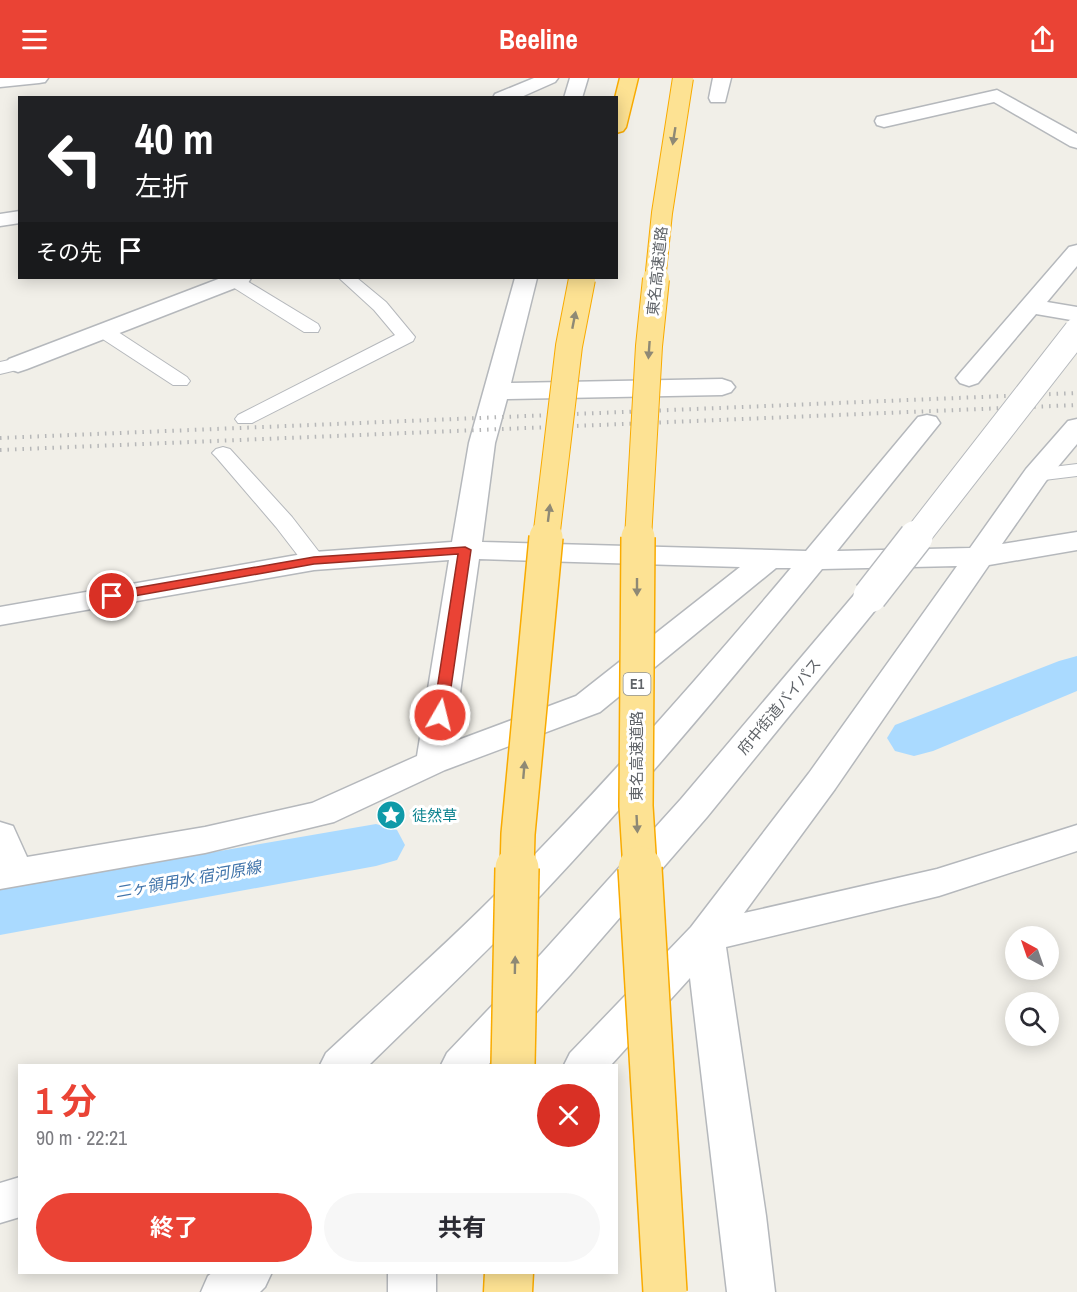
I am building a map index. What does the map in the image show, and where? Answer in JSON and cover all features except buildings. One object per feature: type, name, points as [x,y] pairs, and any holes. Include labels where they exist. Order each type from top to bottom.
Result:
[{"type":"highway","points":[[618,119],[629,78]]},
{"type":"highway","name":"東名高速道路","points":[[665,1292],[636,806],[638,528],[649,346],[662,213],[683,78]]},
{"type":"highway","points":[[513,1064],[518,834],[546,536],[569,346],[582,279]]},
{"type":"highway","points":[[508,1292],[509,1274]]},
{"type":"street","points":[[0,82],[39,78]]},
{"type":"street","points":[[507,96],[549,78]]},
{"type":"street","points":[[574,96],[579,78]]},
{"type":"street","points":[[718,98],[722,78]]},
{"type":"street","points":[[884,121],[997,96],[1077,142]]},
{"type":"street","points":[[0,220],[18,217]]},
{"type":"street","points":[[969,378],[1077,252]]},
{"type":"street","points":[[9,366],[105,332],[237,279]]},
{"type":"street","points":[[434,762],[482,443],[498,391],[526,279]]},
{"type":"street","points":[[1030,306],[1077,314]]},
{"type":"street","name":"府中街道バイパス","points":[[463,1064],[556,964],[694,808],[780,706],[870,596],[1077,331]]},
{"type":"street","points":[[498,391],[722,387]]},
{"type":"street","points":[[341,1064],[530,884],[703,695],[927,423]]},
{"type":"street","points":[[586,1064],[705,937],[822,781],[868,712],[1036,475],[1077,427]]},
{"type":"street","points":[[0,616],[314,561],[465,550],[814,560],[980,557],[1077,541]]},
{"type":"street","points":[[0,835],[8,873],[205,840],[321,813],[434,762],[588,704],[769,559]]},
{"type":"street","points":[[705,937],[939,882],[1077,838]]},
{"type":"street","points":[[705,937],[743,1216],[751,1292]]},
{"type":"street","points":[[0,1203],[18,1198]]},
{"type":"street","points":[[225,1292],[246,1274]]},
{"type":"street","points":[[412,1274],[412,1292]]},
{"type":"lane","points":[[237,279],[311,328]]},
{"type":"lane","points":[[245,419],[406,338],[380,306],[348,279]]},
{"type":"lane","points":[[105,332],[180,381]]},
{"type":"lane","points":[[223,453],[284,522],[314,561]]},
{"type":"lane","points":[[1036,475],[1077,470]]},
{"type":"waterway","name":"二ヶ領用水 宿河原線","points":[[914,738],[1077,672]]},
{"type":"waterway","name":"二ヶ領用水 宿河原線","points":[[0,912],[376,845]]},
{"type":"railway","points":[[0,438],[1077,393]]},
{"type":"railway","points":[[0,450],[1077,405]]},
{"type":"place","name":"徒然草","points":[[391,815]]},
{"type":"route","points":[[112,596],[314,561],[465,550],[440,715]]}]
